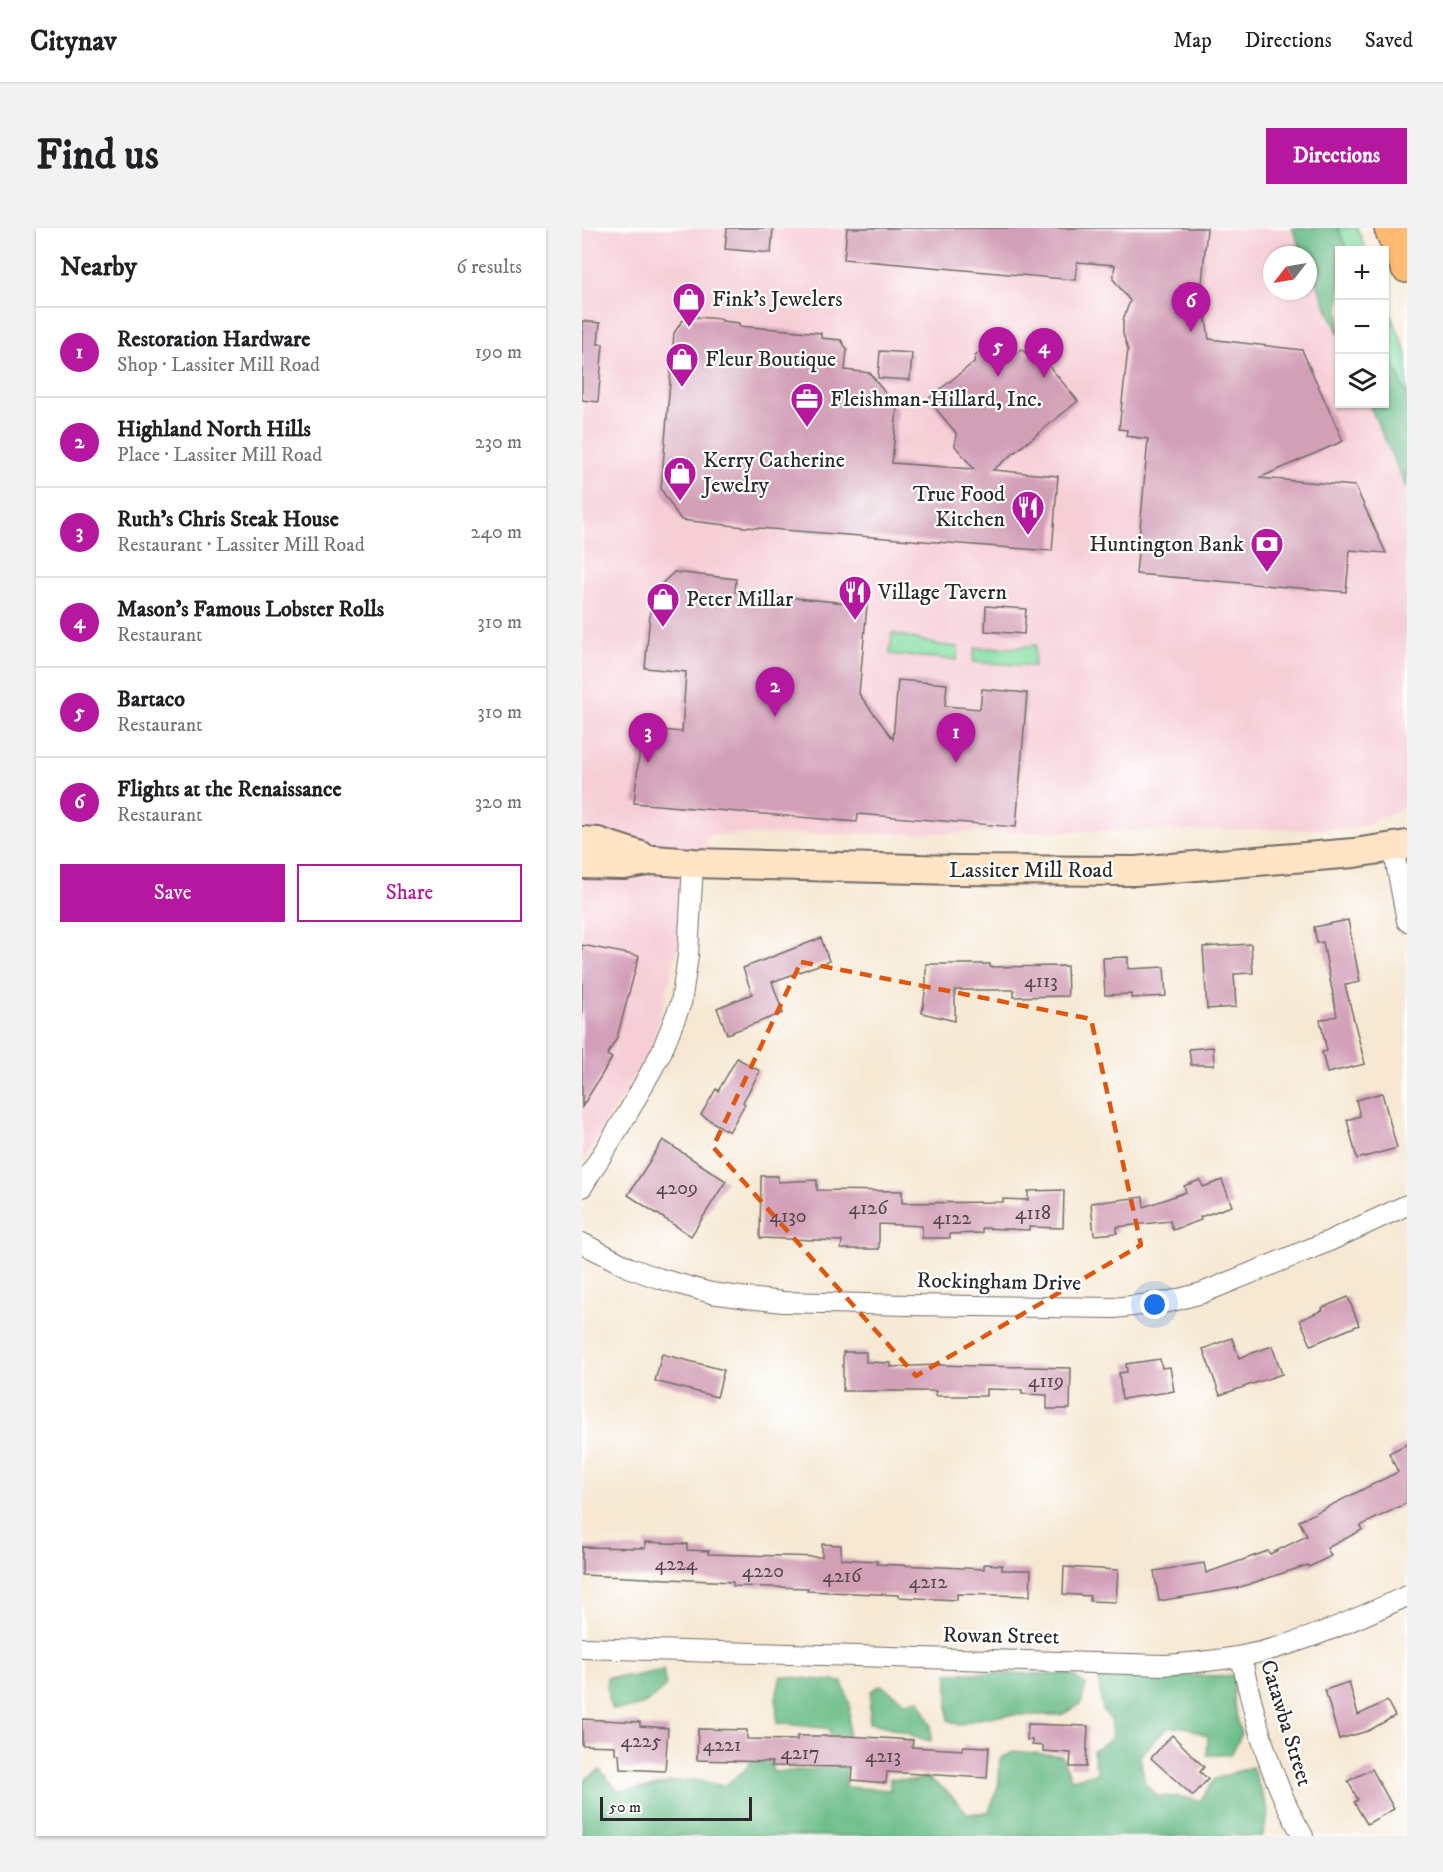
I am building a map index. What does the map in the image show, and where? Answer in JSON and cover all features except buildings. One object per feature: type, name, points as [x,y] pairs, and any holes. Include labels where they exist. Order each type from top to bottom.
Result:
[{"type":"highway","points":[[1391,228],[1407,266]]},
{"type":"main road","name":"Lassiter Mill Road","points":[[582,841],[598,842],[654,860],[955,870],[1135,871],[1253,863],[1400,846]]},
{"type":"main road","name":"Lassiter Mill Road","points":[[582,864],[624,865],[654,860]]},
{"type":"street","points":[[1400,846],[1407,921]]},
{"type":"street","points":[[582,1187],[629,1111],[661,1053],[681,1003],[688,956],[693,863]]},
{"type":"street","name":"Rockingham Drive","points":[[582,1243],[630,1268],[658,1278],[711,1293],[747,1298],[783,1302],[1114,1308],[1168,1302],[1202,1293],[1308,1250],[1407,1205]]},
{"type":"street","name":"Rowan Street","points":[[582,1648],[1164,1665],[1241,1657],[1297,1641],[1347,1623],[1407,1596]]},
{"type":"street","name":"Catawba Street","points":[[1241,1657],[1264,1748],[1287,1807],[1303,1836]]},
{"type":"highlighted area","points":[[801,962],[1091,1019],[1141,1245],[916,1376],[713,1147]]},
{"type":"shaded area","points":[[582,228],[1292,228],[1300,246],[1263,246],[1263,300],[1317,300],[1317,284],[1335,326],[1335,408],[1371,408],[1407,489],[1407,807],[1355,829],[708,835],[651,1050],[582,1162]]},
{"type":"green space","points":[[1292,228],[1338,228],[1345,246],[1335,246],[1335,326],[1317,284],[1317,246],[1300,246]]},
{"type":"green space","points":[[1338,228],[1357,228],[1364,246],[1345,246]]},
{"type":"green space","points":[[1389,310],[1407,354],[1407,397],[1389,352]]},
{"type":"green space","points":[[1389,352],[1407,397],[1407,489],[1371,408],[1389,408]]},
{"type":"green space","points":[[892,633],[939,645],[958,647],[957,660],[890,654]]},
{"type":"green space","points":[[1036,645],[1034,666],[973,662],[975,648]]},
{"type":"green space","points":[[663,1670],[666,1686],[648,1702],[636,1707],[612,1709],[608,1698],[607,1677],[633,1676]]},
{"type":"green space","points":[[948,1673],[1071,1674],[1086,1685],[1081,1704],[1061,1715],[1008,1715],[977,1719],[959,1725],[948,1720]]},
{"type":"green space","points":[[1098,1675],[1234,1676],[1234,1704],[1241,1735],[1231,1755],[1207,1755],[1208,1736],[1186,1727],[1167,1728],[1140,1756],[1145,1783],[1156,1796],[1181,1797],[1200,1801],[1215,1779],[1252,1767],[1269,1813],[1262,1836],[582,1836],[582,1781],[600,1770],[618,1791],[646,1788],[676,1781],[696,1780],[724,1786],[745,1770],[766,1744],[773,1772],[828,1768],[830,1729],[777,1723],[776,1697],[781,1676],[842,1682],[850,1705],[845,1787],[890,1790],[890,1778],[914,1781],[926,1777],[946,1790],[968,1814],[989,1812],[999,1783],[1000,1759],[1015,1751],[1062,1756],[1071,1779],[1098,1773],[1093,1751],[1111,1739],[1112,1721],[1103,1710]]},
{"type":"green space","points":[[881,1685],[905,1702],[919,1699],[931,1725],[931,1741],[869,1723],[871,1691]]},
{"type":"place","name":"Fink's Jewelers","points":[[689,328]]},
{"type":"place","name":"Flights at the Renaissance","points":[[1191,332]]},
{"type":"place","name":"Bartaco","points":[[998,377]]},
{"type":"place","name":"Mason's Famous Lobster Rolls","points":[[1044,378]]},
{"type":"place","name":"Fleur Boutique","points":[[682,388]]},
{"type":"place","name":"Fleishman-Hillard, Inc.","points":[[807,428]]},
{"type":"place","name":"Kerry Catherine Jewelry","points":[[680,502]]},
{"type":"place","name":"True Food Kitchen","points":[[1028,536]]},
{"type":"place","name":"Huntington Bank","points":[[1267,573]]},
{"type":"place","name":"Village Tavern","points":[[855,621]]},
{"type":"place","name":"Peter Millar","points":[[663,628]]},
{"type":"place","name":"Highland North Hills","points":[[775,717]]},
{"type":"place","name":"Ruth's Chris Steak House","points":[[648,763]]},
{"type":"place","name":"Restoration Hardware","points":[[956,763]]}]
